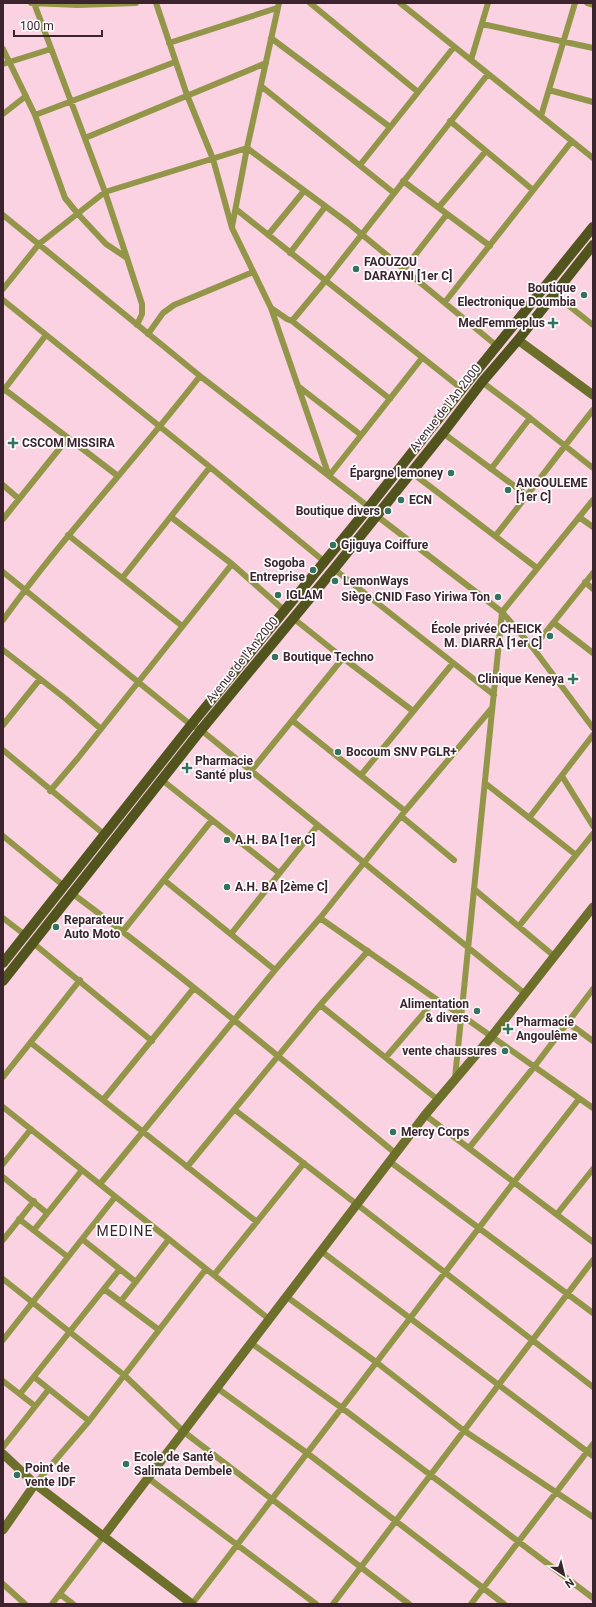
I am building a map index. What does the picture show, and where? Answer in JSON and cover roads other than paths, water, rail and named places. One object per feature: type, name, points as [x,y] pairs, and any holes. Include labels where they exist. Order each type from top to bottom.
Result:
[{"type":"main road","name":"Avenue de l'An 2000","points":[[3,981],[201,730],[289,615],[324,562],[370,507],[462,389],[593,227]]},
{"type":"main road","name":"Avenue de l'An 2000","points":[[3,963],[191,726],[289,615],[334,569],[593,245]]},
{"type":"street","points":[[136,3],[32,3],[85,138],[127,258],[142,304],[142,314],[137,325]]},
{"type":"street","points":[[156,3],[187,96],[213,159],[232,228],[271,308],[329,476]]},
{"type":"street","points":[[310,3],[418,92]]},
{"type":"street","points":[[400,3],[593,158]]},
{"type":"street","points":[[471,60],[488,3]]},
{"type":"street","points":[[541,116],[575,3]]},
{"type":"street","points":[[587,3],[593,5]]},
{"type":"street","points":[[169,43],[278,6]]},
{"type":"street","points":[[232,228],[237,210],[247,148],[278,6]]},
{"type":"street","points":[[482,24],[593,48]]},
{"type":"street","points":[[271,38],[390,128]]},
{"type":"street","points":[[360,165],[454,47]]},
{"type":"street","points":[[3,49],[6,63],[26,96],[35,115],[66,198],[78,214],[106,244],[127,258]]},
{"type":"street","points":[[6,63],[51,49]]},
{"type":"street","points":[[35,115],[175,62]]},
{"type":"street","points":[[85,138],[266,63]]},
{"type":"street","points":[[292,321],[488,74]]},
{"type":"street","points":[[261,86],[394,194]]},
{"type":"street","points":[[549,90],[593,102]]},
{"type":"street","points":[[3,114],[26,96]]},
{"type":"street","points":[[450,121],[533,190]]},
{"type":"street","points":[[445,302],[572,142]]},
{"type":"street","points":[[3,289],[39,244],[105,192],[247,148]]},
{"type":"street","points":[[247,148],[405,268],[497,346]]},
{"type":"street","points":[[439,208],[486,151]]},
{"type":"street","points":[[403,181],[490,246]]},
{"type":"street","points":[[268,235],[304,191]]},
{"type":"street","points":[[290,253],[325,207]]},
{"type":"street","points":[[237,210],[462,389]]},
{"type":"street","points":[[405,268],[447,214]]},
{"type":"street","points":[[3,215],[200,376],[370,507],[377,516],[502,612],[533,648],[593,728]]},
{"type":"street","points":[[148,334],[163,313],[174,306],[253,272]]},
{"type":"street","points":[[554,294],[593,325]]},
{"type":"street","points":[[3,300],[210,467],[324,562]]},
{"type":"street","points":[[271,308],[287,320],[292,321],[390,399]]},
{"type":"street","points":[[46,335],[4,390],[118,476]]},
{"type":"street","points":[[518,340],[593,395]]},
{"type":"street","points":[[329,476],[422,358]]},
{"type":"street","points":[[3,620],[24,590],[68,535],[160,428],[200,376]]},
{"type":"street","points":[[482,382],[593,468]]},
{"type":"street","points":[[298,386],[361,435]]},
{"type":"street","points":[[496,535],[528,496],[564,446],[593,410]]},
{"type":"street","points":[[491,469],[530,418]]},
{"type":"street","points":[[443,432],[528,496]]},
{"type":"street","points":[[3,519],[68,438]]},
{"type":"street","points":[[122,577],[210,467]]},
{"type":"street","points":[[411,472],[496,535],[537,568]]},
{"type":"street","points":[[3,485],[20,499]]},
{"type":"street","points":[[455,1078],[502,612],[593,500]]},
{"type":"street","points":[[171,517],[232,564],[289,615],[413,711]]},
{"type":"street","points":[[579,517],[593,528]]},
{"type":"street","points":[[68,535],[182,626]]},
{"type":"street","points":[[50,791],[232,564]]},
{"type":"street","points":[[334,569],[494,695]]},
{"type":"street","points":[[3,572],[191,726],[201,730],[524,993]]},
{"type":"street","points":[[533,648],[593,573]]},
{"type":"street","points":[[585,582],[593,589]]},
{"type":"street","points":[[554,623],[593,653]]},
{"type":"street","points":[[3,650],[66,699],[101,729]]},
{"type":"street","points":[[251,771],[343,658]]},
{"type":"street","points":[[361,775],[453,663]]},
{"type":"street","points":[[3,726],[40,679]]},
{"type":"street","points":[[100,1184],[275,970],[320,918],[363,862],[492,708]]},
{"type":"street","points":[[293,721],[361,775],[454,860]]},
{"type":"street","points":[[529,818],[593,735]]},
{"type":"street","points":[[3,750],[50,791],[105,835]]},
{"type":"street","points":[[562,776],[593,826]]},
{"type":"street","points":[[162,780],[279,873]]},
{"type":"street","points":[[485,783],[576,855]]},
{"type":"street","points":[[123,931],[212,820]]},
{"type":"street","points":[[231,934],[318,825]]},
{"type":"street","points":[[519,926],[593,834]]},
{"type":"street","points":[[3,836],[64,886]]},
{"type":"street","points":[[164,880],[275,970]]},
{"type":"street","points":[[474,889],[554,956]]},
{"type":"street","points":[[73,894],[123,931],[278,1056],[392,1157],[480,1227],[593,1313]]},
{"type":"street","points":[[52,1604],[357,1205],[392,1157],[455,1078],[491,1037],[524,993],[593,908]]},
{"type":"street","points":[[3,918],[25,935]]},
{"type":"street","points":[[320,918],[593,1108]]},
{"type":"street","points":[[33,943],[80,980],[152,1041]]},
{"type":"street","points":[[187,1167],[320,1005],[368,951]]},
{"type":"street","points":[[3,1077],[80,980]]},
{"type":"street","points":[[103,1100],[194,988]]},
{"type":"street","points":[[469,1148],[534,1067],[593,989]]},
{"type":"street","points":[[386,1057],[436,999]]},
{"type":"street","points":[[320,1005],[386,1057],[437,1100]]},
{"type":"street","points":[[567,1022],[593,1040]]},
{"type":"street","points":[[31,1043],[257,1222]]},
{"type":"street","points":[[3,1454],[35,1484],[192,1604],[579,1099]]},
{"type":"street","points":[[3,1107],[269,1319]]},
{"type":"street","points":[[235,1110],[593,1387]]},
{"type":"street","points":[[425,1115],[593,1242]]},
{"type":"street","points":[[3,1164],[31,1129]]},
{"type":"street","points":[[214,1275],[304,1163]]},
{"type":"street","points":[[557,1214],[593,1169]]},
{"type":"street","points":[[34,1230],[82,1170]]},
{"type":"street","points":[[3,1177],[47,1213]]},
{"type":"street","points":[[3,1340],[115,1197]]},
{"type":"street","points":[[3,1240],[34,1201]]},
{"type":"street","points":[[20,1219],[68,1256]]},
{"type":"street","points":[[82,1239],[119,1270],[136,1282]]},
{"type":"street","points":[[120,1302],[169,1239]]},
{"type":"street","points":[[321,1251],[593,1456]]},
{"type":"street","points":[[333,1604],[463,1430],[499,1385],[593,1260]]},
{"type":"street","points":[[3,1530],[35,1484],[89,1421],[206,1269]]},
{"type":"street","points":[[20,1394],[119,1270]]},
{"type":"street","points":[[3,1279],[124,1375],[184,1432],[409,1604]]},
{"type":"street","points":[[104,1289],[159,1330]]},
{"type":"street","points":[[287,1296],[376,1362],[463,1430],[593,1517]]},
{"type":"street","points":[[251,1343],[342,1408],[593,1598]]},
{"type":"street","points":[[34,1377],[89,1421]]},
{"type":"street","points":[[3,1381],[35,1406]]},
{"type":"street","points":[[217,1388],[307,1453],[504,1604]]},
{"type":"street","points":[[3,1447],[49,1389]]},
{"type":"street","points":[[471,1604],[593,1444]]},
{"type":"street","points":[[148,1478],[316,1604]]},
{"type":"street","points":[[3,1584],[25,1604]]},
{"type":"street","points":[[60,1594],[73,1604]]},
{"type":"place","name":"FAOUZOU DARAYNI [1er C]","points":[[356,269]]},
{"type":"place","name":"Boutique Electronique Doumbia","points":[[584,295]]},
{"type":"place","name":"MedFemmeplus","points":[[553,323]]},
{"type":"place","name":"CSCOM MISSIRA","points":[[13,443]]},
{"type":"place","name":"Épargne lemoney","points":[[451,473]]},
{"type":"place","name":"ANGOULEME [1er C]","points":[[508,490]]},
{"type":"place","name":"ECN","points":[[401,500]]},
{"type":"place","name":"Boutique divers","points":[[388,511]]},
{"type":"place","name":"Gjiguya Coiffure","points":[[333,545]]},
{"type":"place","name":"Sogoba Entreprise","points":[[313,570]]},
{"type":"place","name":"LemonWays","points":[[335,581]]},
{"type":"place","name":"IGLAM","points":[[278,595]]},
{"type":"place","name":"Siège CNID Faso Yiriwa Ton","points":[[498,597]]},
{"type":"place","name":"École privée CHEICK M. DIARRA [1er C]","points":[[550,636]]},
{"type":"place","name":"Boutique Techno","points":[[275,657]]},
{"type":"place","name":"Clinique Keneya","points":[[573,679]]},
{"type":"place","name":"Bocoum SNV PGLR+","points":[[338,752]]},
{"type":"place","name":"Pharmacie Santé plus","points":[[187,768]]},
{"type":"place","name":"A.H. BA [1er C]","points":[[227,840]]},
{"type":"place","name":"A.H. BA [2ème C]","points":[[227,887]]},
{"type":"place","name":"Reparateur Auto Moto","points":[[56,927]]},
{"type":"place","name":"Alimentation & divers","points":[[477,1011]]},
{"type":"place","name":"Pharmacie Angoulême","points":[[508,1029]]},
{"type":"place","name":"vente chaussures","points":[[505,1051]]},
{"type":"place","name":"Mercy Corps","points":[[393,1132]]},
{"type":"place","name":"Ecole de Santé Salimata Dembele","points":[[126,1464]]},
{"type":"place","name":"Point de vente IDF","points":[[17,1475]]},
{"type":"district","name":"MEDINE","points":[[125,1231]]}]
